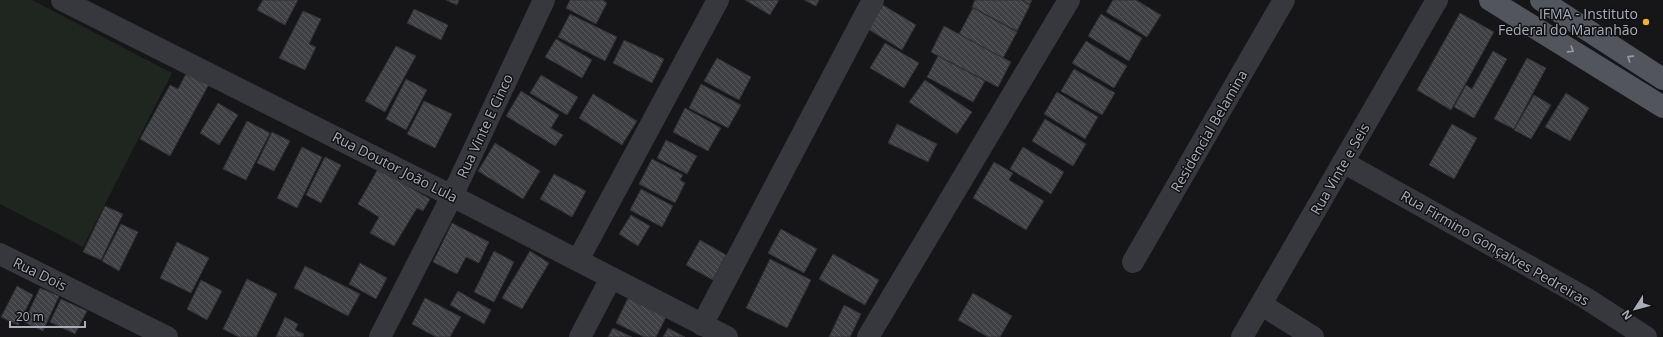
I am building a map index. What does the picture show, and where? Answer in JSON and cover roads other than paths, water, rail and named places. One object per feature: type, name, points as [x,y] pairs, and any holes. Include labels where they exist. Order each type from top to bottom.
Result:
[{"type":"main road","points":[[1490,0],[1663,107]]},
{"type":"main road","points":[[1541,0],[1663,79]]},
{"type":"street","name":"Rua Doutor João Lula","points":[[62,0],[452,196],[727,337]]},
{"type":"street","name":"Rua Vinte E Cinco","points":[[380,337],[452,196],[544,0]]},
{"type":"street","points":[[578,260],[718,0]]},
{"type":"street","points":[[702,325],[873,0]]},
{"type":"street","points":[[868,337],[1068,0]]},
{"type":"street","name":"Residencial Belamina","points":[[1133,262],[1284,0]]},
{"type":"street","name":"Rua Vinte e Seis","points":[[1242,337],[1262,305],[1437,0]]},
{"type":"street","name":"Rua Firmino Gonçalves Pedreiras","points":[[1343,162],[1584,297],[1646,337]]},
{"type":"street","name":"Rua Dois","points":[[0,254],[167,337]]},
{"type":"street","points":[[580,337],[611,278]]},
{"type":"street","points":[[1262,305],[1313,337]]},
{"type":"place","name":"IFMA - Instituto Federal do Maranhão","points":[[1646,22]]}]
